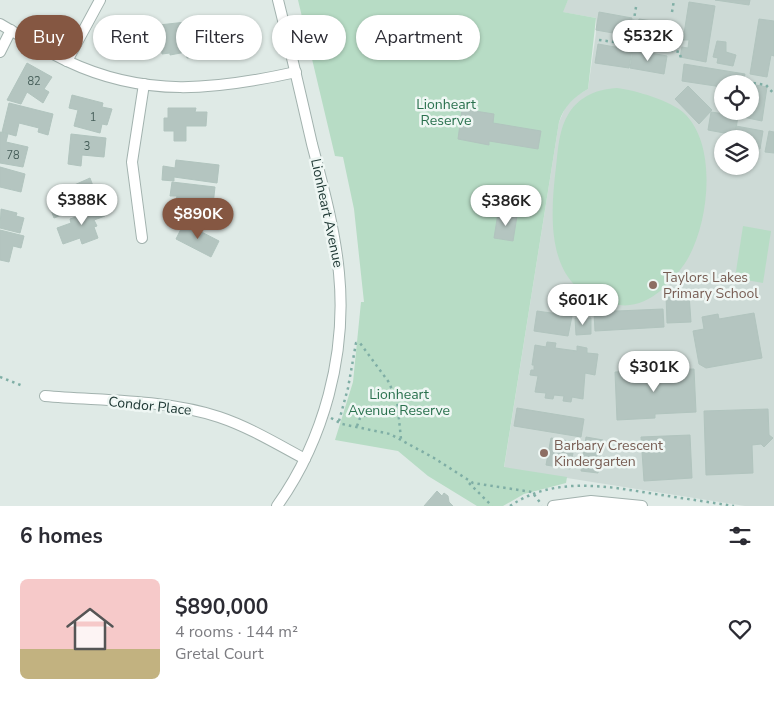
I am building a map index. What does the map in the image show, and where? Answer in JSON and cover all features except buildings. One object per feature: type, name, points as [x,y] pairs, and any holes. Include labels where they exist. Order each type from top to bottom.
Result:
[{"type":"street","points":[[67,61],[100,0]]},
{"type":"street","name":"Lionheart Avenue","points":[[277,506],[305,459],[322,416],[338,355],[340,280],[335,240],[278,0]]},
{"type":"street","points":[[0,24],[67,61],[106,76],[144,84],[184,88],[220,87],[296,72]]},
{"type":"street","points":[[0,52],[11,30]]},
{"type":"street","points":[[142,238],[132,162],[144,84]]},
{"type":"street","name":"Condor Place","points":[[45,396],[175,407],[198,412],[238,424],[305,459]]},
{"type":"street","points":[[553,506],[590,501],[642,506]]},
{"type":"path","points":[[672,12],[674,0]]},
{"type":"path","points":[[630,44],[636,8]]},
{"type":"path","points":[[599,40],[680,52],[680,61]]},
{"type":"path","points":[[759,84],[766,85],[774,94]]},
{"type":"path","points":[[339,421],[348,388],[356,343],[360,344],[388,381],[397,400],[401,439]]},
{"type":"path","points":[[0,377],[23,386]]},
{"type":"path","points":[[356,426],[360,418],[374,411]]},
{"type":"path","points":[[322,416],[339,421],[338,423],[356,426],[401,439],[434,458],[466,481],[492,506]]},
{"type":"path","points":[[466,481],[480,486],[532,492],[536,494],[542,506]]},
{"type":"shaded area","name":"Taylors Lakes Primary School","points":[[568,0],[774,0],[774,506],[745,506],[504,468],[559,122],[566,106],[576,96],[588,89],[596,33],[596,18],[562,12]]},
{"type":"green space","name":"Lionheart Reserve","points":[[298,0],[568,0],[563,12],[596,18],[588,89],[570,102],[559,122],[504,467],[567,477],[566,483],[524,494],[503,506],[477,506],[428,476],[398,451],[335,440],[353,382],[361,302],[364,302],[354,209],[343,157],[335,156],[312,60],[346,60],[346,15],[302,15]]},
{"type":"green space","points":[[617,88],[633,91],[671,104],[684,113],[695,127],[702,144],[706,164],[705,206],[695,244],[687,260],[675,277],[659,292],[640,303],[630,305],[619,305],[595,299],[577,288],[565,272],[558,254],[554,233],[554,189],[559,139],[563,125],[569,113],[578,102],[590,94]]},
{"type":"green space","points":[[743,226],[771,231],[763,283],[735,278]]},
{"type":"place","name":"Taylors Lakes Primary School","points":[[653,285]]},
{"type":"place","name":"Barbary Crescent Kindergarten","points":[[544,453]]},
{"type":"park label","name":"Lionheart Avenue Reserve","points":[[399,402]]}]
